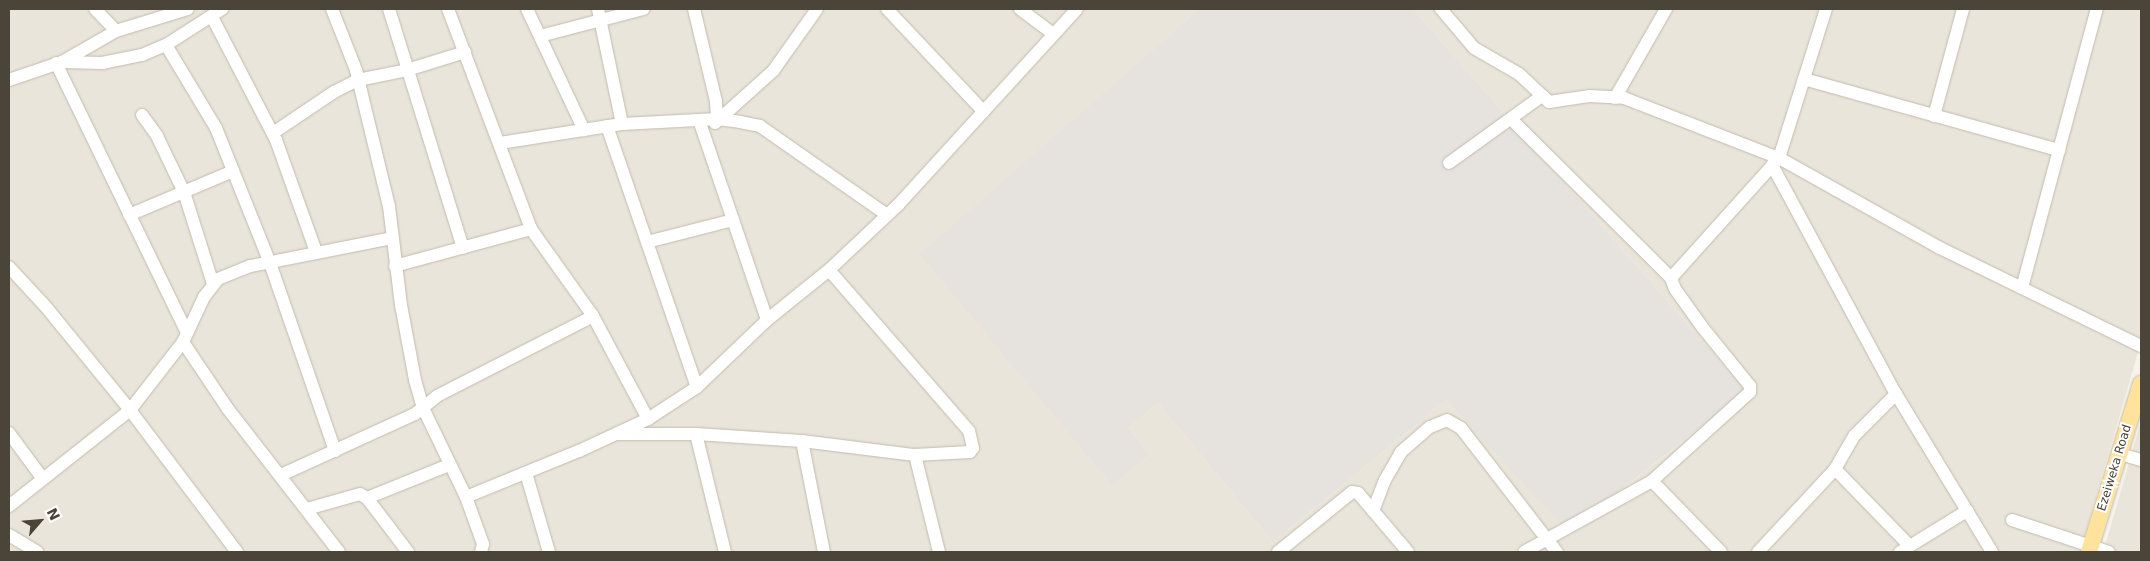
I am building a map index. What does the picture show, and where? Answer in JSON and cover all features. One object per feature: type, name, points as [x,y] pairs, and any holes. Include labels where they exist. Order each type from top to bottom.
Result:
[{"type":"main road","name":"Ezeiweka Road","points":[[2090,548],[2141,384]]},
{"type":"street","points":[[95,9],[116,31]]},
{"type":"street","points":[[9,80],[59,62],[116,31],[188,9]]},
{"type":"street","points":[[59,62],[125,59],[166,45],[222,9]]},
{"type":"street","points":[[332,9],[358,80],[389,206],[396,266],[423,408],[466,497],[483,544],[481,552]]},
{"type":"street","points":[[388,9],[463,248]]},
{"type":"street","points":[[448,9],[531,229],[593,316],[648,418]]},
{"type":"street","points":[[527,9],[584,130]]},
{"type":"street","points":[[540,36],[600,14],[644,9]]},
{"type":"street","points":[[694,9],[716,102],[717,120]]},
{"type":"street","points":[[705,138],[717,120],[773,71],[817,9]]},
{"type":"street","points":[[887,9],[984,112]]},
{"type":"street","points":[[1020,9],[1052,33]]},
{"type":"street","points":[[466,497],[615,434],[648,418],[697,387],[767,320],[829,270],[887,215],[984,112],[1052,33],[1077,9]]},
{"type":"street","points":[[1441,9],[1474,48],[1520,74],[1549,102],[1589,96],[1624,98],[1776,162],[1940,248],[2141,346]]},
{"type":"street","points":[[1615,98],[1666,9]]},
{"type":"street","points":[[1671,278],[1776,162],[1826,9]]},
{"type":"street","points":[[1934,116],[1963,9]]},
{"type":"street","points":[[2022,288],[2097,9]]},
{"type":"street","points":[[600,14],[622,124]]},
{"type":"street","points":[[212,17],[273,133],[316,252]]},
{"type":"street","points":[[166,45],[216,128],[270,263],[334,451]]},
{"type":"street","points":[[273,133],[334,92],[358,80],[407,70],[464,52]]},
{"type":"street","points":[[59,62],[185,338],[228,409],[339,552]]},
{"type":"street","points":[[1804,79],[2059,150]]},
{"type":"street","points":[[1449,163],[1542,96]]},
{"type":"street","points":[[142,115],[157,136],[184,192],[213,284]]},
{"type":"street","points":[[1510,119],[1671,278],[1675,289],[1703,328],[1748,380],[1750,392],[1652,481],[1524,552]]},
{"type":"street","points":[[699,120],[767,320]]},
{"type":"street","points":[[500,144],[622,124],[717,120],[760,126],[887,215]]},
{"type":"street","points":[[607,126],[697,387]]},
{"type":"street","points":[[1776,162],[1896,394],[1992,552]]},
{"type":"street","points":[[129,216],[233,171]]},
{"type":"street","points":[[647,242],[733,220]]},
{"type":"street","points":[[396,266],[531,229]]},
{"type":"street","points":[[9,506],[130,410],[185,338],[213,284],[224,275],[316,252],[392,238]]},
{"type":"street","points":[[9,267],[46,307],[130,410],[237,552]]},
{"type":"street","points":[[615,434],[696,434],[802,441],[915,455],[963,455],[973,448],[973,440],[969,431],[829,270]]},
{"type":"street","points":[[281,475],[423,408],[436,396],[593,316]]},
{"type":"street","points":[[1758,552],[1834,469],[1855,435],[1896,394]]},
{"type":"street","points":[[1373,511],[1384,480],[1401,452],[1430,427],[1447,420],[1461,428],[1557,552]]},
{"type":"street","points":[[9,433],[43,479]]},
{"type":"street","points":[[696,434],[725,552]]},
{"type":"street","points":[[802,441],[824,552]]},
{"type":"street","points":[[2120,454],[2141,460]]},
{"type":"street","points":[[915,455],[939,552]]},
{"type":"street","points":[[366,498],[450,465]]},
{"type":"street","points":[[1834,469],[1905,549],[1967,511]]},
{"type":"street","points":[[526,473],[549,552]]},
{"type":"street","points":[[1652,481],[1721,552]]},
{"type":"street","points":[[1278,552],[1290,548],[1347,493],[1358,493],[1408,552]]},
{"type":"street","points":[[306,509],[360,494],[366,498],[408,552]]},
{"type":"street","points":[[2012,520],[2090,548],[2109,552]]},
{"type":"street","points":[[9,535],[37,552]]},
{"type":"shaded area","points":[[9,9],[1199,9],[921,254],[1112,486],[1150,455],[1128,428],[1158,403],[1273,542],[1446,400],[1569,532],[1746,391],[1413,9],[2141,9],[2141,342],[2080,552],[9,552]]},
{"type":"shaded area","points":[[1199,9],[1413,9],[1746,391],[1568,532],[1446,400],[1273,542],[1158,403],[1128,428],[1150,455],[1112,486],[920,254]]},
{"type":"shaded area","points":[[2141,421],[2141,552],[2103,552],[2107,539]]}]
